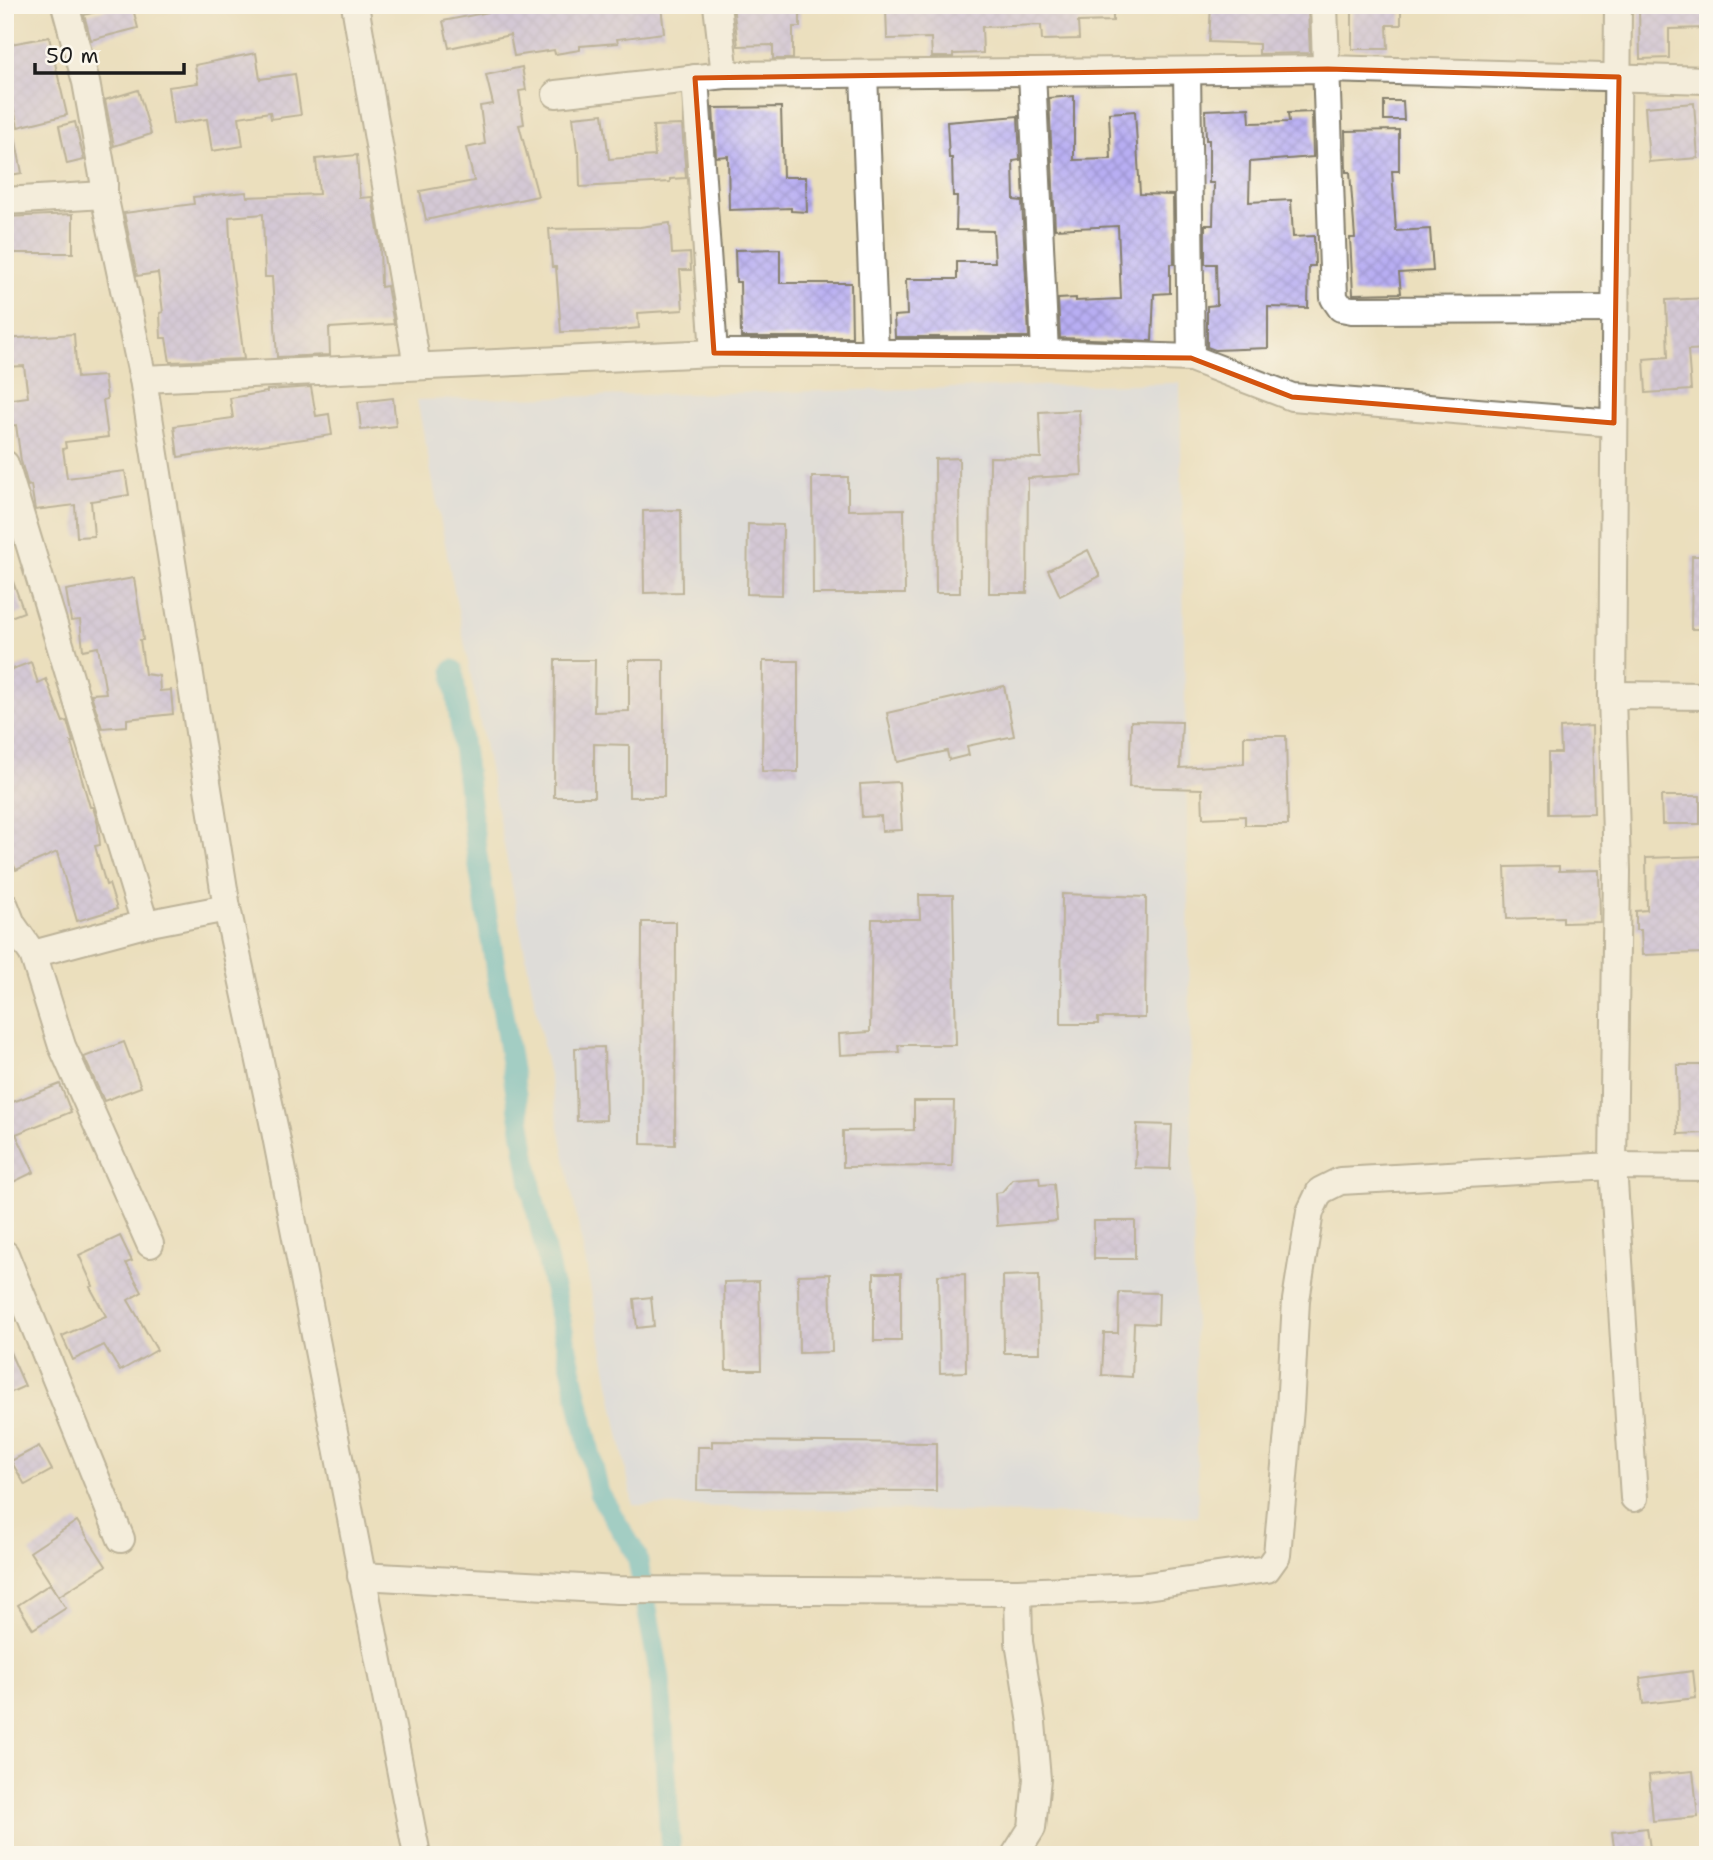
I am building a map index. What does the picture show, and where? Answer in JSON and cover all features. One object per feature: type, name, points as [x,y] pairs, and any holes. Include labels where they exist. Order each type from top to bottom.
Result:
[{"type":"street","points":[[65,5],[86,82],[104,181],[104,195],[143,379],[227,908],[275,1131],[416,1855]]},
{"type":"street","points":[[355,5],[417,366]]},
{"type":"street","points":[[717,5],[725,75]]},
{"type":"street","points":[[1324,5],[1334,298],[1341,309],[1615,309]]},
{"type":"street","points":[[1618,5],[1612,695],[1617,871],[1613,1167],[1634,1498]]},
{"type":"street","points":[[556,94],[725,75],[1328,69],[1708,80]]},
{"type":"street","points":[[1187,71],[1191,358]]},
{"type":"street","points":[[1032,72],[1045,353]]},
{"type":"street","points":[[864,74],[875,352]]},
{"type":"street","points":[[695,78],[714,353]]},
{"type":"street","points":[[5,201],[104,195]]},
{"type":"street","points":[[143,379],[714,353],[1045,353],[1191,358],[1292,397],[1614,423]]},
{"type":"street","points":[[5,464],[145,924]]},
{"type":"street","points":[[1612,695],[1708,696]]},
{"type":"street","points":[[5,906],[12,924],[33,954],[62,1046],[150,1244]]},
{"type":"street","points":[[33,954],[145,924],[227,908]]},
{"type":"street","points":[[362,1576],[618,1590],[1018,1592],[1139,1587],[1267,1569],[1277,1555],[1290,1409],[1296,1300],[1310,1212],[1320,1191],[1340,1181],[1613,1167],[1708,1167]]},
{"type":"street","points":[[5,1254],[121,1539]]},
{"type":"street","points":[[1015,1855],[1032,1828],[1037,1779],[1032,1723],[1019,1642],[1018,1592]]},
{"type":"highlighted area","points":[[1328,69],[1619,77],[1614,423],[1292,397],[1191,358],[714,353],[695,78]]},
{"type":"shaded area","points":[[1180,383],[1198,1517],[633,1505],[417,400]]},
{"type":"building","points":[[132,5],[138,28],[91,40],[84,15]]},
{"type":"building","points":[[524,5],[661,5],[664,33],[617,39],[618,43],[580,46],[580,50],[555,54],[554,50],[514,56],[510,35],[449,48],[443,21]]},
{"type":"building","points":[[733,5],[800,5],[800,27],[793,27],[793,59],[773,59],[773,45],[738,46]]},
{"type":"building","points":[[930,5],[1113,5],[1113,21],[1078,22],[1079,39],[1042,40],[1041,25],[982,27],[983,53],[953,54],[953,57],[932,57],[931,38],[887,39],[886,8]]},
{"type":"building","points":[[1211,5],[1299,5],[1299,10],[1308,10],[1310,53],[1259,54],[1259,44],[1209,42]]},
{"type":"building","points":[[1352,5],[1401,5],[1401,25],[1387,25],[1388,49],[1352,49]]},
{"type":"building","points":[[1708,5],[1708,28],[1669,29],[1669,58],[1640,59],[1639,8]]},
{"type":"building","points":[[49,37],[67,115],[18,127],[5,74],[5,45]]},
{"type":"building","points":[[256,53],[260,79],[295,74],[301,115],[271,119],[270,112],[239,117],[243,146],[212,151],[207,119],[173,124],[168,87],[198,83],[195,65]]},
{"type":"building","points":[[522,67],[526,90],[519,91],[524,124],[519,125],[538,196],[426,220],[420,191],[474,181],[466,148],[485,144],[480,106],[493,104],[486,75]]},
{"type":"building","points":[[138,90],[151,134],[114,146],[105,100]]},
{"type":"building","points":[[1074,96],[1074,160],[1111,159],[1109,113],[1135,111],[1140,194],[1173,195],[1174,264],[1170,264],[1170,293],[1154,294],[1152,341],[1060,338],[1058,299],[1121,299],[1118,226],[1055,229],[1049,98]]},
{"type":"building","points":[[1384,101],[1403,101],[1404,120],[1384,120]]},
{"type":"building","points":[[1694,103],[1698,158],[1649,162],[1645,107]]},
{"type":"building","points":[[781,107],[783,177],[806,177],[807,212],[791,211],[791,208],[729,210],[728,156],[716,157],[713,108]]},
{"type":"building","points":[[1249,108],[1250,123],[1289,122],[1288,113],[1312,112],[1313,157],[1250,162],[1249,202],[1291,200],[1293,237],[1314,236],[1315,266],[1309,266],[1308,308],[1268,307],[1268,348],[1215,350],[1207,347],[1207,306],[1217,305],[1216,264],[1205,264],[1205,225],[1213,225],[1214,183],[1209,183],[1209,140],[1206,140],[1205,110]]},
{"type":"building","points":[[603,114],[609,159],[655,156],[653,126],[682,125],[686,178],[670,179],[670,182],[580,187],[579,152],[573,117]]},
{"type":"building","points":[[1018,116],[1020,160],[1013,161],[1014,200],[1022,201],[1029,337],[895,337],[894,316],[907,315],[906,279],[957,279],[957,262],[995,262],[993,231],[956,230],[957,196],[953,196],[947,122]]},
{"type":"building","points":[[75,122],[84,160],[67,164],[59,126]]},
{"type":"building","points":[[13,126],[22,173],[5,176],[5,127]]},
{"type":"building","points":[[1399,130],[1399,171],[1392,171],[1396,231],[1430,229],[1433,271],[1399,273],[1401,293],[1353,294],[1350,238],[1355,238],[1350,172],[1346,172],[1345,131]]},
{"type":"building","points":[[357,155],[360,198],[372,197],[380,241],[381,287],[387,286],[394,324],[329,328],[330,355],[277,357],[272,277],[265,277],[263,214],[229,217],[231,260],[244,359],[170,362],[166,338],[161,338],[160,313],[163,312],[158,273],[137,276],[124,213],[194,204],[193,197],[246,192],[247,197],[319,194],[316,159]]},
{"type":"building","points":[[73,214],[73,253],[5,253],[5,217]]},
{"type":"building","points":[[670,223],[672,254],[690,253],[691,270],[680,270],[683,310],[638,313],[639,328],[561,332],[556,267],[552,267],[549,229],[640,227]]},
{"type":"building","points":[[780,249],[780,283],[851,283],[852,337],[741,337],[740,282],[736,282],[735,250]]},
{"type":"building","points":[[1708,298],[1708,349],[1688,350],[1691,390],[1646,393],[1644,359],[1668,357],[1666,300]]},
{"type":"building","points":[[74,334],[77,378],[104,376],[107,399],[103,400],[108,437],[65,442],[66,448],[63,449],[67,478],[125,471],[129,495],[91,501],[94,536],[77,537],[75,505],[35,510],[31,485],[28,486],[21,461],[16,425],[7,426],[5,409],[5,400],[28,397],[24,366],[5,367],[5,339]]},
{"type":"building","points":[[311,387],[316,416],[329,414],[332,435],[178,457],[174,426],[233,418],[230,398],[267,390]]},
{"type":"building","points":[[393,398],[396,426],[361,430],[358,402]]},
{"type":"building","points":[[1079,410],[1082,475],[1028,478],[1027,593],[989,593],[990,457],[1041,458],[1039,412]]},
{"type":"building","points":[[959,458],[960,593],[936,593],[935,459]]},
{"type":"building","points":[[812,477],[848,477],[848,510],[904,509],[905,594],[813,594]]},
{"type":"building","points":[[681,510],[682,592],[644,593],[643,511]]},
{"type":"building","points":[[748,524],[783,525],[782,595],[747,594]]},
{"type":"building","points":[[1088,550],[1100,576],[1060,596],[1048,570]]},
{"type":"building","points":[[1692,556],[1708,556],[1708,629],[1691,629]]},
{"type":"building","points":[[7,565],[24,612],[5,619],[5,566]]},
{"type":"building","points":[[134,578],[145,674],[159,676],[160,691],[171,690],[173,714],[127,719],[127,726],[102,728],[91,694],[106,693],[98,647],[83,650],[80,620],[71,621],[66,590]]},
{"type":"building","points":[[555,660],[595,660],[594,712],[629,711],[629,660],[664,660],[664,797],[629,797],[629,745],[594,744],[594,797],[554,797]]},
{"type":"building","points":[[763,661],[798,661],[798,772],[762,771]]},
{"type":"building","points":[[31,662],[38,683],[46,679],[63,722],[67,721],[90,807],[93,807],[98,825],[100,845],[95,846],[106,885],[109,884],[117,909],[77,921],[57,852],[16,870],[5,847],[5,672]]},
{"type":"building","points":[[1004,686],[1014,736],[967,746],[969,755],[949,760],[947,751],[897,762],[887,713]]},
{"type":"building","points":[[1131,721],[1182,722],[1180,768],[1244,764],[1244,736],[1286,736],[1288,825],[1245,825],[1245,816],[1203,818],[1202,789],[1129,787]]},
{"type":"building","points":[[1592,726],[1594,813],[1548,814],[1548,753],[1561,753],[1560,728]]},
{"type":"building","points":[[899,782],[902,830],[882,831],[881,816],[862,817],[860,784]]},
{"type":"building","points":[[1661,796],[1700,796],[1700,824],[1662,824]]},
{"type":"building","points":[[1708,856],[1706,953],[1642,955],[1641,930],[1636,930],[1636,911],[1647,910],[1646,858]]},
{"type":"building","points":[[1559,866],[1559,871],[1599,870],[1600,922],[1563,923],[1563,917],[1507,919],[1505,867]]},
{"type":"building","points":[[1062,894],[1146,897],[1145,1018],[1098,1018],[1098,1024],[1061,1024]]},
{"type":"building","points":[[919,895],[953,895],[956,1045],[898,1045],[899,1052],[840,1055],[839,1034],[870,1032],[872,919],[920,919]]},
{"type":"building","points":[[642,922],[676,922],[675,1145],[641,1144]]},
{"type":"building","points":[[124,1042],[141,1087],[104,1101],[84,1057]]},
{"type":"building","points":[[604,1047],[606,1120],[577,1121],[575,1048]]},
{"type":"building","points":[[1677,1065],[1708,1065],[1708,1133],[1678,1134]]},
{"type":"building","points":[[60,1084],[71,1112],[16,1134],[34,1172],[5,1186],[5,1105]]},
{"type":"building","points":[[914,1101],[954,1101],[952,1166],[843,1167],[843,1131],[914,1130]]},
{"type":"building","points":[[1137,1124],[1172,1125],[1170,1169],[1135,1168]]},
{"type":"building","points":[[1039,1177],[1040,1185],[1054,1184],[1057,1221],[997,1226],[995,1193],[1002,1192],[1013,1179]]},
{"type":"building","points":[[1094,1221],[1135,1221],[1135,1259],[1094,1259]]},
{"type":"building","points":[[120,1236],[132,1261],[126,1263],[142,1292],[128,1300],[157,1350],[120,1371],[104,1345],[73,1360],[62,1336],[106,1316],[90,1287],[93,1286],[79,1255]]},
{"type":"building","points":[[874,1273],[901,1273],[901,1341],[874,1341]]},
{"type":"building","points":[[830,1274],[832,1352],[799,1353],[798,1275]]},
{"type":"building","points":[[965,1274],[966,1372],[940,1373],[938,1275]]},
{"type":"building","points":[[1039,1275],[1040,1353],[1004,1353],[1003,1276]]},
{"type":"building","points":[[759,1281],[761,1370],[726,1370],[724,1282]]},
{"type":"building","points":[[1119,1292],[1159,1293],[1158,1324],[1134,1323],[1132,1377],[1102,1375],[1104,1333],[1118,1333]]},
{"type":"building","points":[[651,1297],[654,1326],[637,1328],[634,1299]]},
{"type":"building","points":[[5,1341],[25,1386],[5,1395]]},
{"type":"building","points":[[712,1441],[936,1443],[936,1491],[697,1490],[698,1447],[712,1447]]},
{"type":"building","points":[[39,1446],[52,1470],[25,1485],[11,1461]]},
{"type":"building","points":[[77,1521],[106,1566],[59,1596],[30,1552]]},
{"type":"building","points":[[50,1584],[66,1608],[33,1629],[18,1605]]},
{"type":"building","points":[[1693,1671],[1696,1698],[1643,1704],[1640,1678]]},
{"type":"building","points":[[1693,1771],[1698,1817],[1653,1821],[1649,1775]]},
{"type":"building","points":[[1647,1828],[1651,1855],[1615,1855],[1612,1832]]},
{"type":"waterway","points":[[453,670],[477,855],[532,1191],[599,1493],[637,1556],[660,1677],[671,1855]]}]
